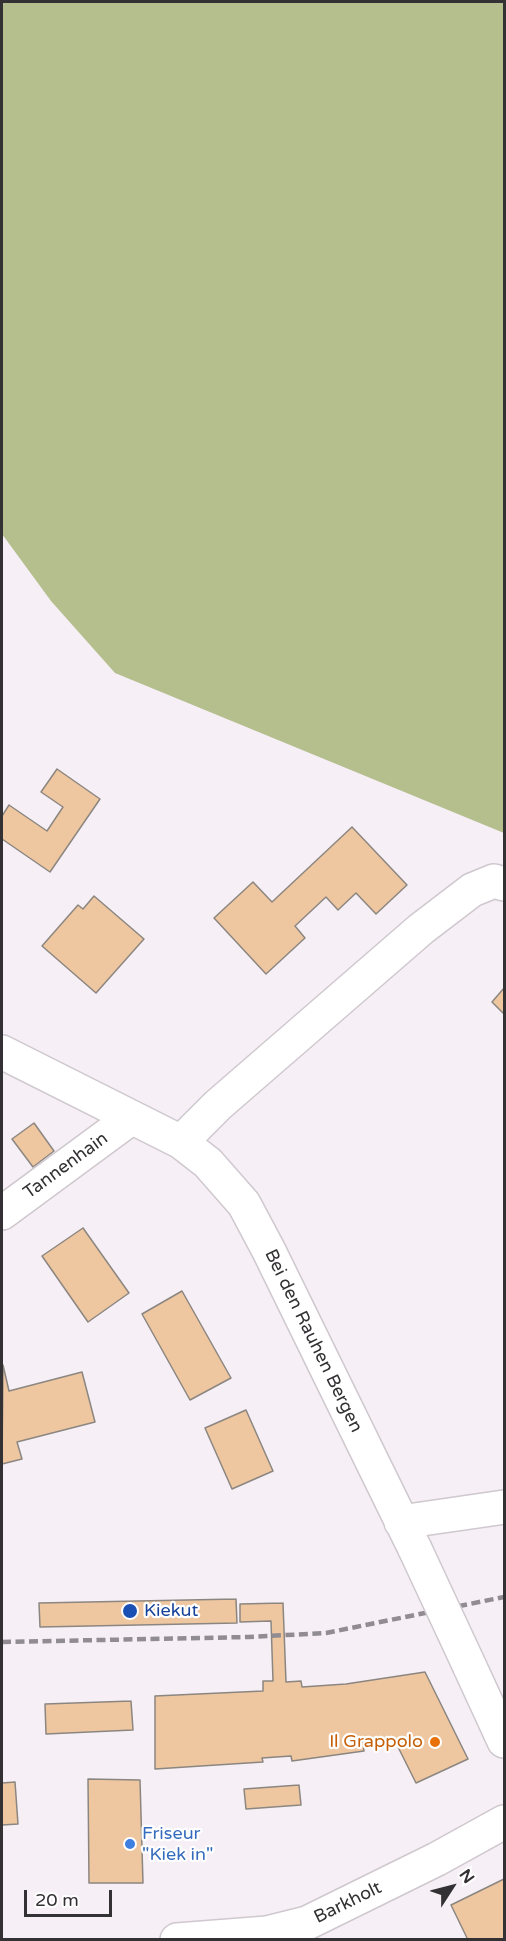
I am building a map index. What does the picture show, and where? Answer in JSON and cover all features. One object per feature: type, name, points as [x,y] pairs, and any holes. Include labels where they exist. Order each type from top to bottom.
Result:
[{"type":"street","points":[[181,1142],[218,1105],[421,929],[472,890],[494,881],[504,884]]},
{"type":"street","name":"Bei den Rauhen Bergen","points":[[2,1052],[181,1142],[208,1163],[244,1204],[408,1535],[504,1741]]},
{"type":"street","name":"Tannenhain","points":[[2,1213],[131,1118]]},
{"type":"street","points":[[408,1535],[504,1507]]},
{"type":"street","name":"Barkholt","points":[[177,1940],[230,1938],[267,1933],[307,1923],[437,1859],[504,1822]]},
{"type":"green space","points":[[2,2],[504,2],[504,833],[115,673],[51,601],[2,534]]},
{"type":"building","points":[[57,769],[100,799],[50,872],[2,839],[2,816],[9,805],[47,831],[63,807],[41,792]]},
{"type":"building","points":[[352,827],[407,885],[376,914],[356,893],[338,910],[326,897],[295,926],[305,938],[266,974],[214,918],[253,882],[272,902]]},
{"type":"building","points":[[94,896],[144,939],[96,993],[42,946],[78,905],[83,909]]},
{"type":"building","points":[[504,988],[504,1014],[492,1002]]},
{"type":"building","points":[[34,1123],[54,1151],[33,1167],[12,1139]]},
{"type":"building","points":[[83,1228],[129,1293],[88,1322],[42,1256]]},
{"type":"building","points":[[182,1291],[231,1378],[190,1400],[142,1314]]},
{"type":"building","points":[[3,1365],[9,1391],[82,1372],[95,1422],[17,1442],[22,1459],[2,1464]]},
{"type":"building","points":[[246,1410],[273,1471],[232,1489],[205,1428]]},
{"type":"building","points":[[236,1599],[237,1623],[40,1627],[39,1603]]},
{"type":"building","points":[[283,1603],[286,1682],[301,1681],[302,1687],[346,1684],[425,1672],[468,1759],[416,1783],[394,1739],[363,1742],[364,1751],[292,1761],[291,1756],[262,1758],[263,1762],[155,1769],[155,1696],[263,1691],[263,1681],[273,1681],[271,1621],[240,1622],[240,1604]]},
{"type":"building","points":[[131,1701],[133,1730],[46,1734],[45,1704]]},
{"type":"building","points":[[88,1779],[140,1780],[143,1883],[89,1883]]},
{"type":"building","points":[[15,1782],[18,1824],[2,1825],[2,1783]]},
{"type":"building","points":[[299,1785],[301,1805],[246,1809],[244,1789]]},
{"type":"building","points":[[504,1879],[504,1940],[468,1940],[451,1905]]},
{"type":"railway","points":[[2,1642],[249,1637],[326,1633],[504,1597]]},
{"type":"place","name":"Kiekut","points":[[130,1611]]},
{"type":"place","name":"Il Grappolo","points":[[435,1742]]},
{"type":"place","name":"Friseur \"Kiek in\"","points":[[130,1844]]}]
